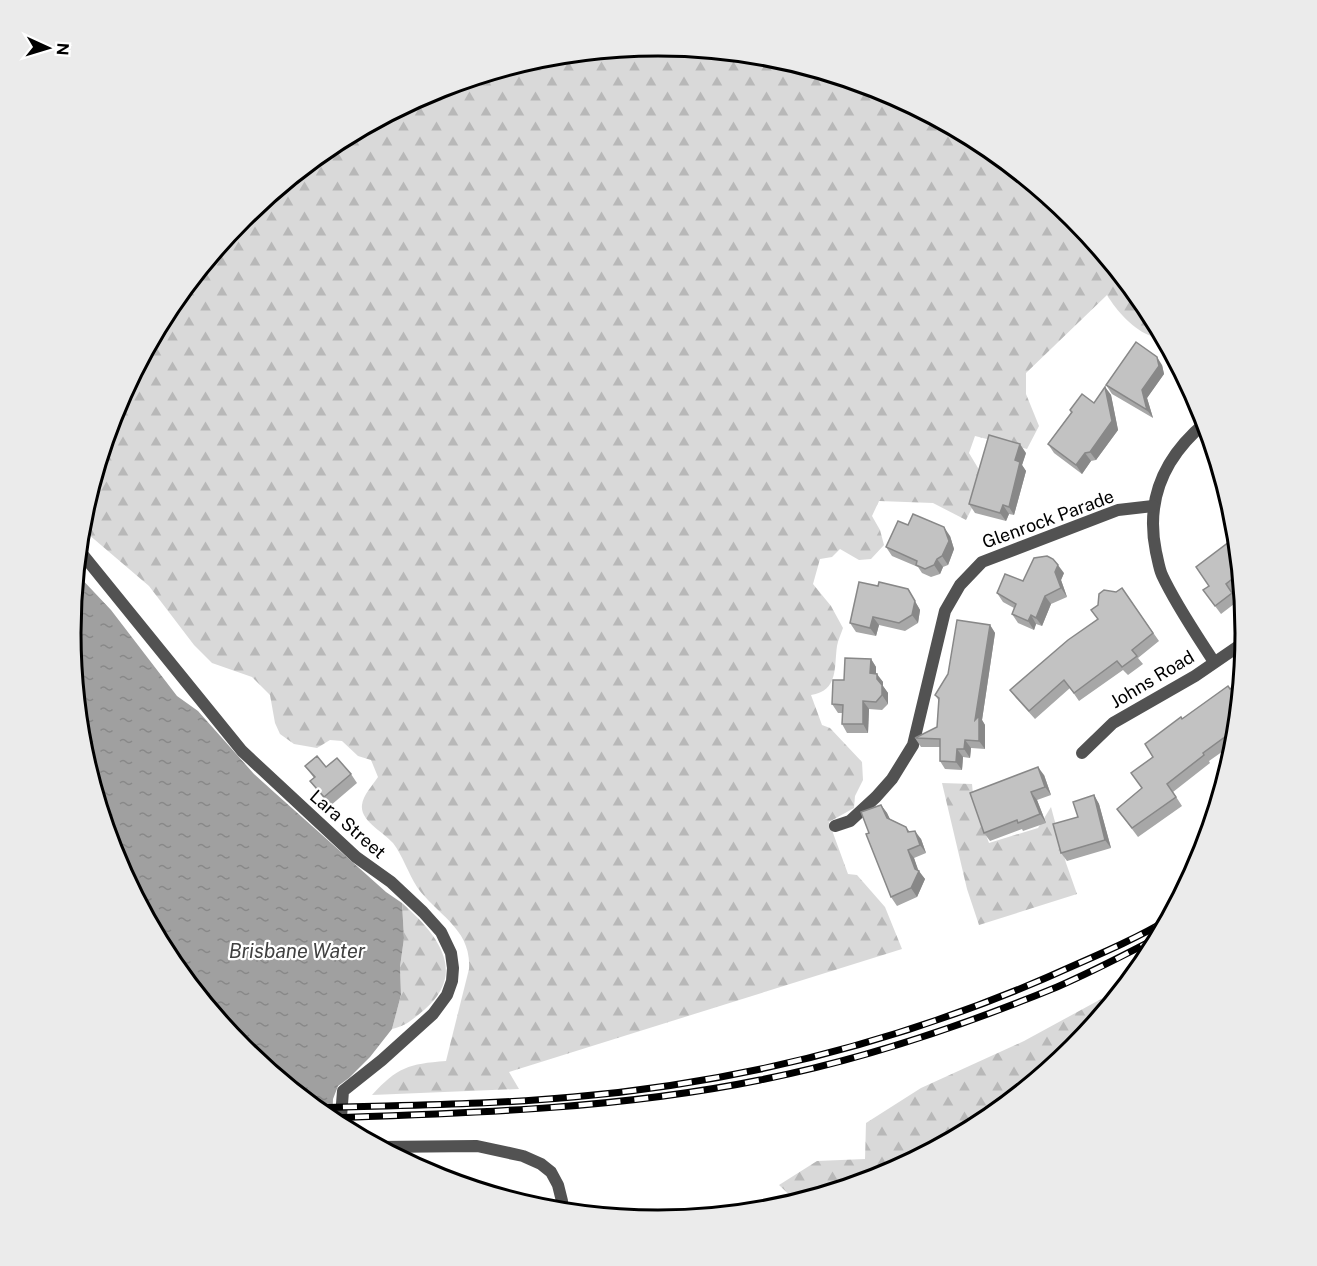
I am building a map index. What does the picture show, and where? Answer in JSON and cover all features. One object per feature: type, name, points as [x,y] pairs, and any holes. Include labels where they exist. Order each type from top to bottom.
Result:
[{"type":"street","points":[[1198,429],[1177,450],[1160,482],[1153,506],[1152,536],[1161,573],[1214,662]]},
{"type":"street","name":"Glenrock Parade","points":[[835,826],[850,821],[876,797],[892,779],[913,745],[945,611],[960,585],[982,562],[1118,510],[1153,506]]},
{"type":"street","name":"Lara Street","points":[[86,559],[242,751],[356,857],[391,882],[441,932],[451,954],[453,968],[452,981],[447,995],[434,1014],[343,1091],[341,1115]]},
{"type":"street","name":"Johns Road","points":[[1082,753],[1113,723],[1195,676],[1236,648]]},
{"type":"street","points":[[395,1147],[477,1146],[523,1156],[541,1164],[551,1172],[558,1185],[562,1202]]},
{"type":"green space","points":[[658,56],[696,57],[734,60],[808,75],[879,99],[914,115],[979,153],[1039,199],[1093,252],[1117,281],[1153,334],[1145,333],[1132,325],[1107,295],[1026,373],[1026,394],[1039,426],[1027,449],[975,436],[969,453],[981,473],[972,508],[966,520],[933,503],[879,501],[872,516],[880,530],[884,545],[871,559],[859,560],[840,549],[832,557],[820,559],[813,584],[831,606],[843,628],[837,644],[835,669],[831,683],[820,693],[811,695],[822,725],[830,728],[862,762],[863,780],[855,796],[854,808],[829,822],[848,874],[857,875],[885,907],[902,949],[509,1072],[519,1089],[372,1095],[389,1078],[404,1069],[446,1061],[469,969],[465,943],[452,924],[417,887],[393,843],[373,826],[362,811],[366,794],[378,777],[371,760],[358,756],[342,741],[330,740],[317,748],[294,744],[280,734],[275,723],[270,695],[252,677],[212,663],[194,645],[149,586],[90,535],[101,484],[125,412],[158,344],[178,312],[224,252],[278,199],[307,175],[370,133],[403,115],[438,99],[509,75],[583,60]]},
{"type":"green space","points":[[942,783],[972,784],[974,804],[989,843],[1038,828],[1051,807],[1077,894],[979,925],[967,889]]},
{"type":"green space","points":[[402,903],[436,940],[446,967],[444,981],[437,996],[413,1019],[392,1029],[401,995],[400,967],[404,938]]},
{"type":"green space","points":[[1109,995],[1067,1041],[1039,1067],[1010,1091],[947,1133],[879,1167],[850,1175],[853,1177],[844,1180],[790,1195],[779,1185],[817,1161],[865,1159],[866,1123],[921,1088],[1024,1041]]},
{"type":"water","name":"Brisbane Water","points":[[84,581],[111,610],[177,696],[198,711],[254,774],[386,892],[402,903],[404,938],[400,967],[401,995],[392,1029],[370,1057],[338,1086],[333,1099],[333,1109],[278,1067],[224,1014],[178,954],[141,888],[112,819],[92,746],[82,671]]},
{"type":"building","points":[[1136,342],[1157,357],[1159,366],[1142,390],[1147,410],[1106,385]]},
{"type":"building","points":[[1105,387],[1112,421],[1090,452],[1085,453],[1076,465],[1048,444],[1072,412],[1070,410],[1082,394],[1094,403]]},
{"type":"building","points":[[989,435],[1020,444],[1015,460],[1020,462],[1009,507],[1003,505],[1000,513],[969,504]]},
{"type":"building","points":[[913,514],[944,527],[949,541],[942,556],[934,565],[925,569],[916,565],[917,561],[886,547],[898,521],[908,525]]},
{"type":"building","points":[[1229,542],[1233,578],[1226,584],[1232,593],[1215,606],[1203,590],[1209,586],[1196,567]]},
{"type":"building","points":[[1047,556],[1058,565],[1055,572],[1061,588],[1045,596],[1036,618],[1031,615],[1028,621],[1012,614],[1016,604],[997,593],[1005,574],[1023,581],[1034,558]]},
{"type":"building","points":[[859,582],[878,586],[879,582],[908,589],[915,601],[912,615],[899,623],[873,617],[870,628],[850,623]]},
{"type":"building","points":[[1122,588],[1153,633],[1132,650],[1137,656],[1122,667],[1117,661],[1074,693],[1064,680],[1029,711],[1010,690],[1068,640],[1098,619],[1091,610],[1098,605],[1099,594],[1104,590],[1116,592]]},
{"type":"building","points":[[957,620],[990,625],[975,720],[979,716],[979,741],[965,740],[964,749],[957,749],[956,762],[940,761],[940,739],[915,738],[937,727],[939,698],[935,695],[948,674]]},
{"type":"building","points":[[845,658],[871,659],[870,673],[877,674],[877,679],[882,685],[882,695],[876,702],[863,701],[863,724],[842,724],[843,705],[832,704],[833,680],[844,680]]},
{"type":"building","points":[[1228,686],[1230,689],[1233,687],[1227,736],[1167,784],[1176,797],[1132,828],[1117,809],[1142,788],[1131,773],[1153,757],[1145,744]]},
{"type":"building","points":[[317,756],[326,767],[337,758],[351,774],[324,797],[310,781],[315,777],[305,766]]},
{"type":"building","points":[[1038,767],[1045,787],[1031,792],[1040,814],[984,833],[970,793]]},
{"type":"building","points":[[1094,795],[1105,840],[1061,853],[1053,824],[1078,817],[1073,802]]},
{"type":"building","points":[[881,805],[887,818],[906,827],[908,832],[915,831],[920,845],[908,850],[915,869],[919,871],[911,888],[891,897],[866,834],[869,833],[861,812]]},
{"type":"railway","points":[[330,1108],[541,1100],[638,1090],[766,1068],[830,1052],[954,1014],[1087,960],[1157,926]]},
{"type":"railway","points":[[345,1117],[544,1108],[598,1103],[706,1090],[798,1072],[911,1041],[985,1015],[1070,981],[1145,944]]}]
